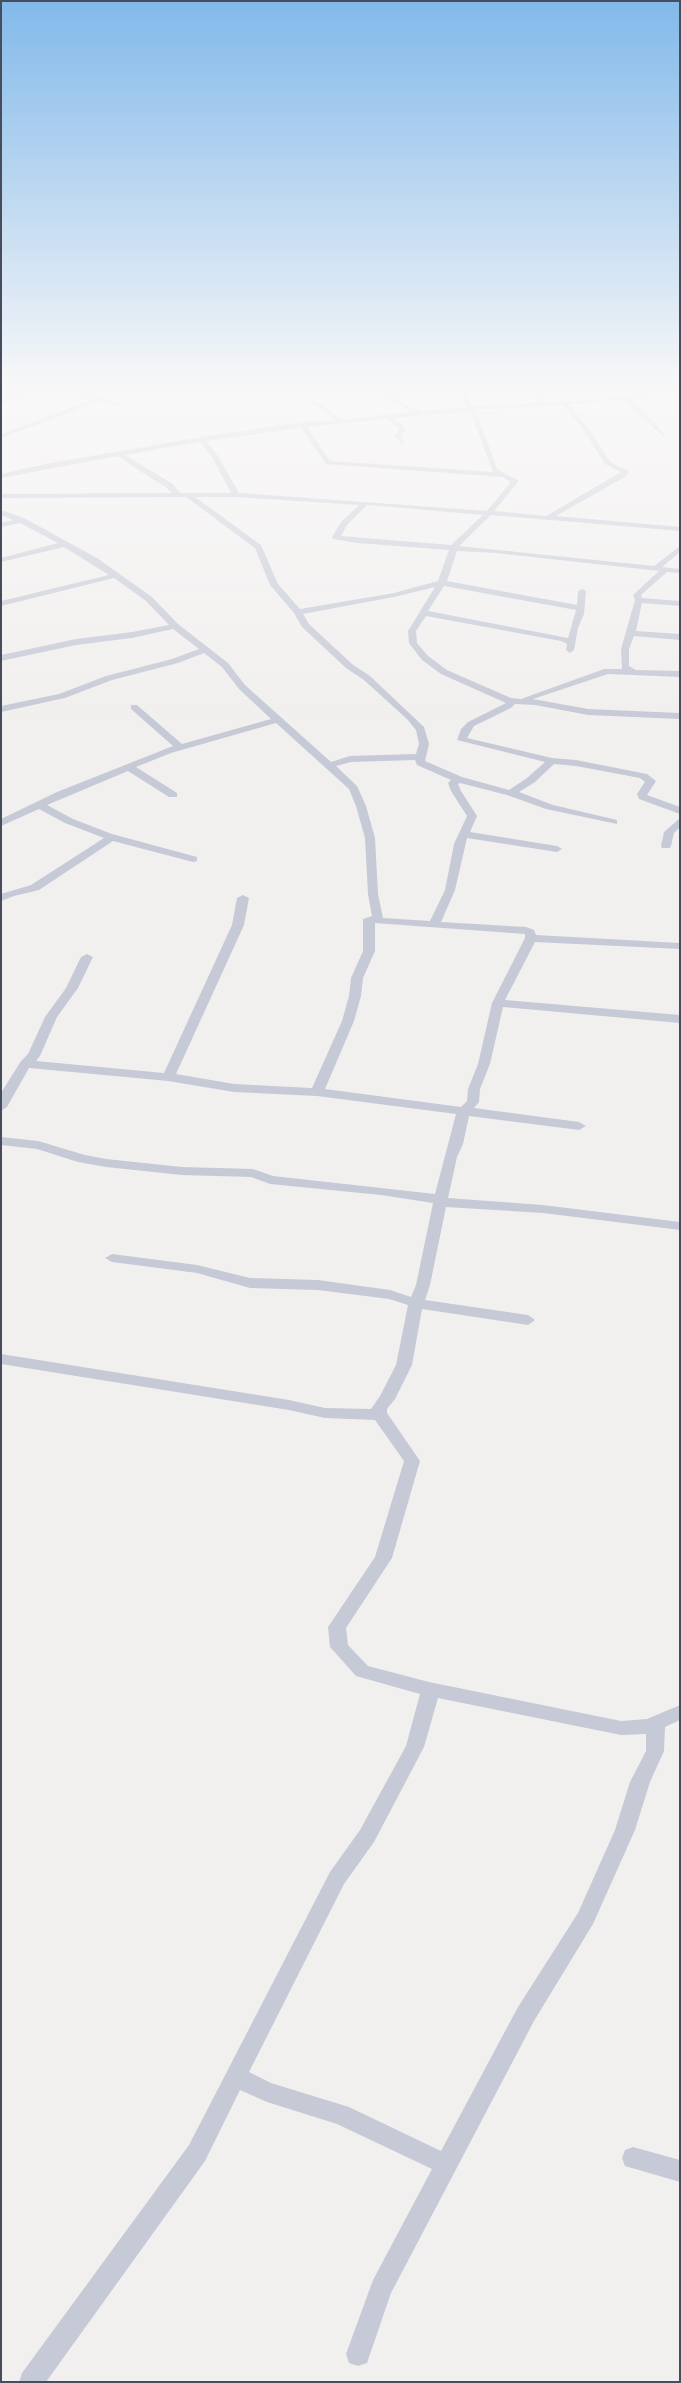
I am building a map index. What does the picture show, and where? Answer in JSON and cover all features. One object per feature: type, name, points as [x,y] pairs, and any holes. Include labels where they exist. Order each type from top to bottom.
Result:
[{"type":"street","points":[[190,497],[258,547],[274,585],[298,612],[305,625],[319,640],[411,718],[421,729],[424,744],[423,753],[419,757],[350,759],[330,765]]},
{"type":"street","points":[[267,497],[680,529]]},
{"type":"street","points":[[501,497],[489,513],[458,540],[442,583],[412,631],[413,643],[425,658],[444,672],[509,701],[522,700],[561,705],[588,712],[680,716]]},
{"type":"street","points":[[546,519],[584,497]]},
{"type":"street","points":[[364,504],[344,524],[336,537],[357,541],[454,548],[680,571]]},
{"type":"street","points":[[1,512],[21,520],[65,544],[117,575],[149,599],[175,626],[225,665],[242,687],[330,765],[353,788],[361,806],[370,838],[378,920]]},
{"type":"street","points":[[1,525],[21,520]]},
{"type":"street","points":[[1,560],[65,544]]},
{"type":"street","points":[[632,670],[625,667],[625,649],[639,600],[638,595],[680,548]]},
{"type":"street","points":[[1,604],[117,575]]},
{"type":"street","points":[[298,612],[394,595],[442,583],[580,608]]},
{"type":"street","points":[[423,612],[557,638],[571,647],[582,591]]},
{"type":"street","points":[[639,600],[680,604]]},
{"type":"street","points":[[1,658],[76,642],[132,635],[175,626]]},
{"type":"street","points":[[631,632],[680,637]]},
{"type":"street","points":[[1,709],[62,696],[109,678],[175,661],[204,650]]},
{"type":"street","points":[[522,700],[607,670],[680,674]]},
{"type":"street","points":[[509,701],[511,703],[508,706],[471,724],[466,729],[462,740],[552,762],[576,762],[650,778],[652,783],[644,789],[643,797],[680,811]]},
{"type":"street","points":[[134,707],[181,748]]},
{"type":"street","points":[[1,823],[38,804],[181,748],[278,720]]},
{"type":"street","points":[[419,757],[420,763],[458,779],[511,793],[550,807],[613,822]]},
{"type":"street","points":[[511,793],[552,762]]},
{"type":"street","points":[[130,768],[173,795]]},
{"type":"street","points":[[434,924],[450,890],[460,844],[472,816],[456,791],[454,783],[458,779]]},
{"type":"street","points":[[38,804],[69,821],[112,837],[194,859]]},
{"type":"street","points":[[666,846],[669,832],[680,821]]},
{"type":"street","points":[[464,834],[557,850]]},
{"type":"street","points":[[1,898],[11,893],[34,888],[112,837]]},
{"type":"street","points":[[168,1077],[189,1035],[238,925],[243,898]]},
{"type":"street","points":[[317,1092],[348,1021],[355,996],[357,978],[369,951],[369,919],[526,930],[530,932],[531,938],[498,1003],[484,1064],[474,1089],[473,1102],[463,1112],[423,1285],[416,1303],[404,1365],[387,1399],[379,1408],[379,1414],[412,1461],[383,1558],[336,1628],[339,1647],[362,1671],[429,1689],[621,1728],[649,1726],[680,1712]]},
{"type":"street","points":[[531,938],[680,946]]},
{"type":"street","points":[[1,1107],[25,1064],[34,1056],[50,1017],[72,988],[87,957]]},
{"type":"street","points":[[498,1003],[680,1020]]},
{"type":"street","points":[[25,1064],[168,1077],[234,1088],[317,1092],[579,1126]]},
{"type":"street","points":[[1,1141],[46,1147],[91,1160],[182,1170],[253,1173],[270,1180],[381,1191],[435,1198],[441,1202],[544,1209],[680,1226]]},
{"type":"street","points":[[112,1258],[197,1269],[250,1283],[318,1286],[390,1295],[416,1303],[528,1320]]},
{"type":"street","points":[[1,1359],[289,1405],[325,1413],[379,1414]]},
{"type":"street","points":[[30,2382],[197,2153],[337,1878],[367,1836],[415,1747],[429,1698],[429,1689]]},
{"type":"street","points":[[358,2354],[381,2288],[526,2014],[586,1918],[625,1830],[640,1782],[655,1751],[656,1724]]},
{"type":"street","points":[[236,2077],[267,2092],[340,2115],[447,2165]]},
{"type":"street","points":[[633,2158],[680,2171]]}]
